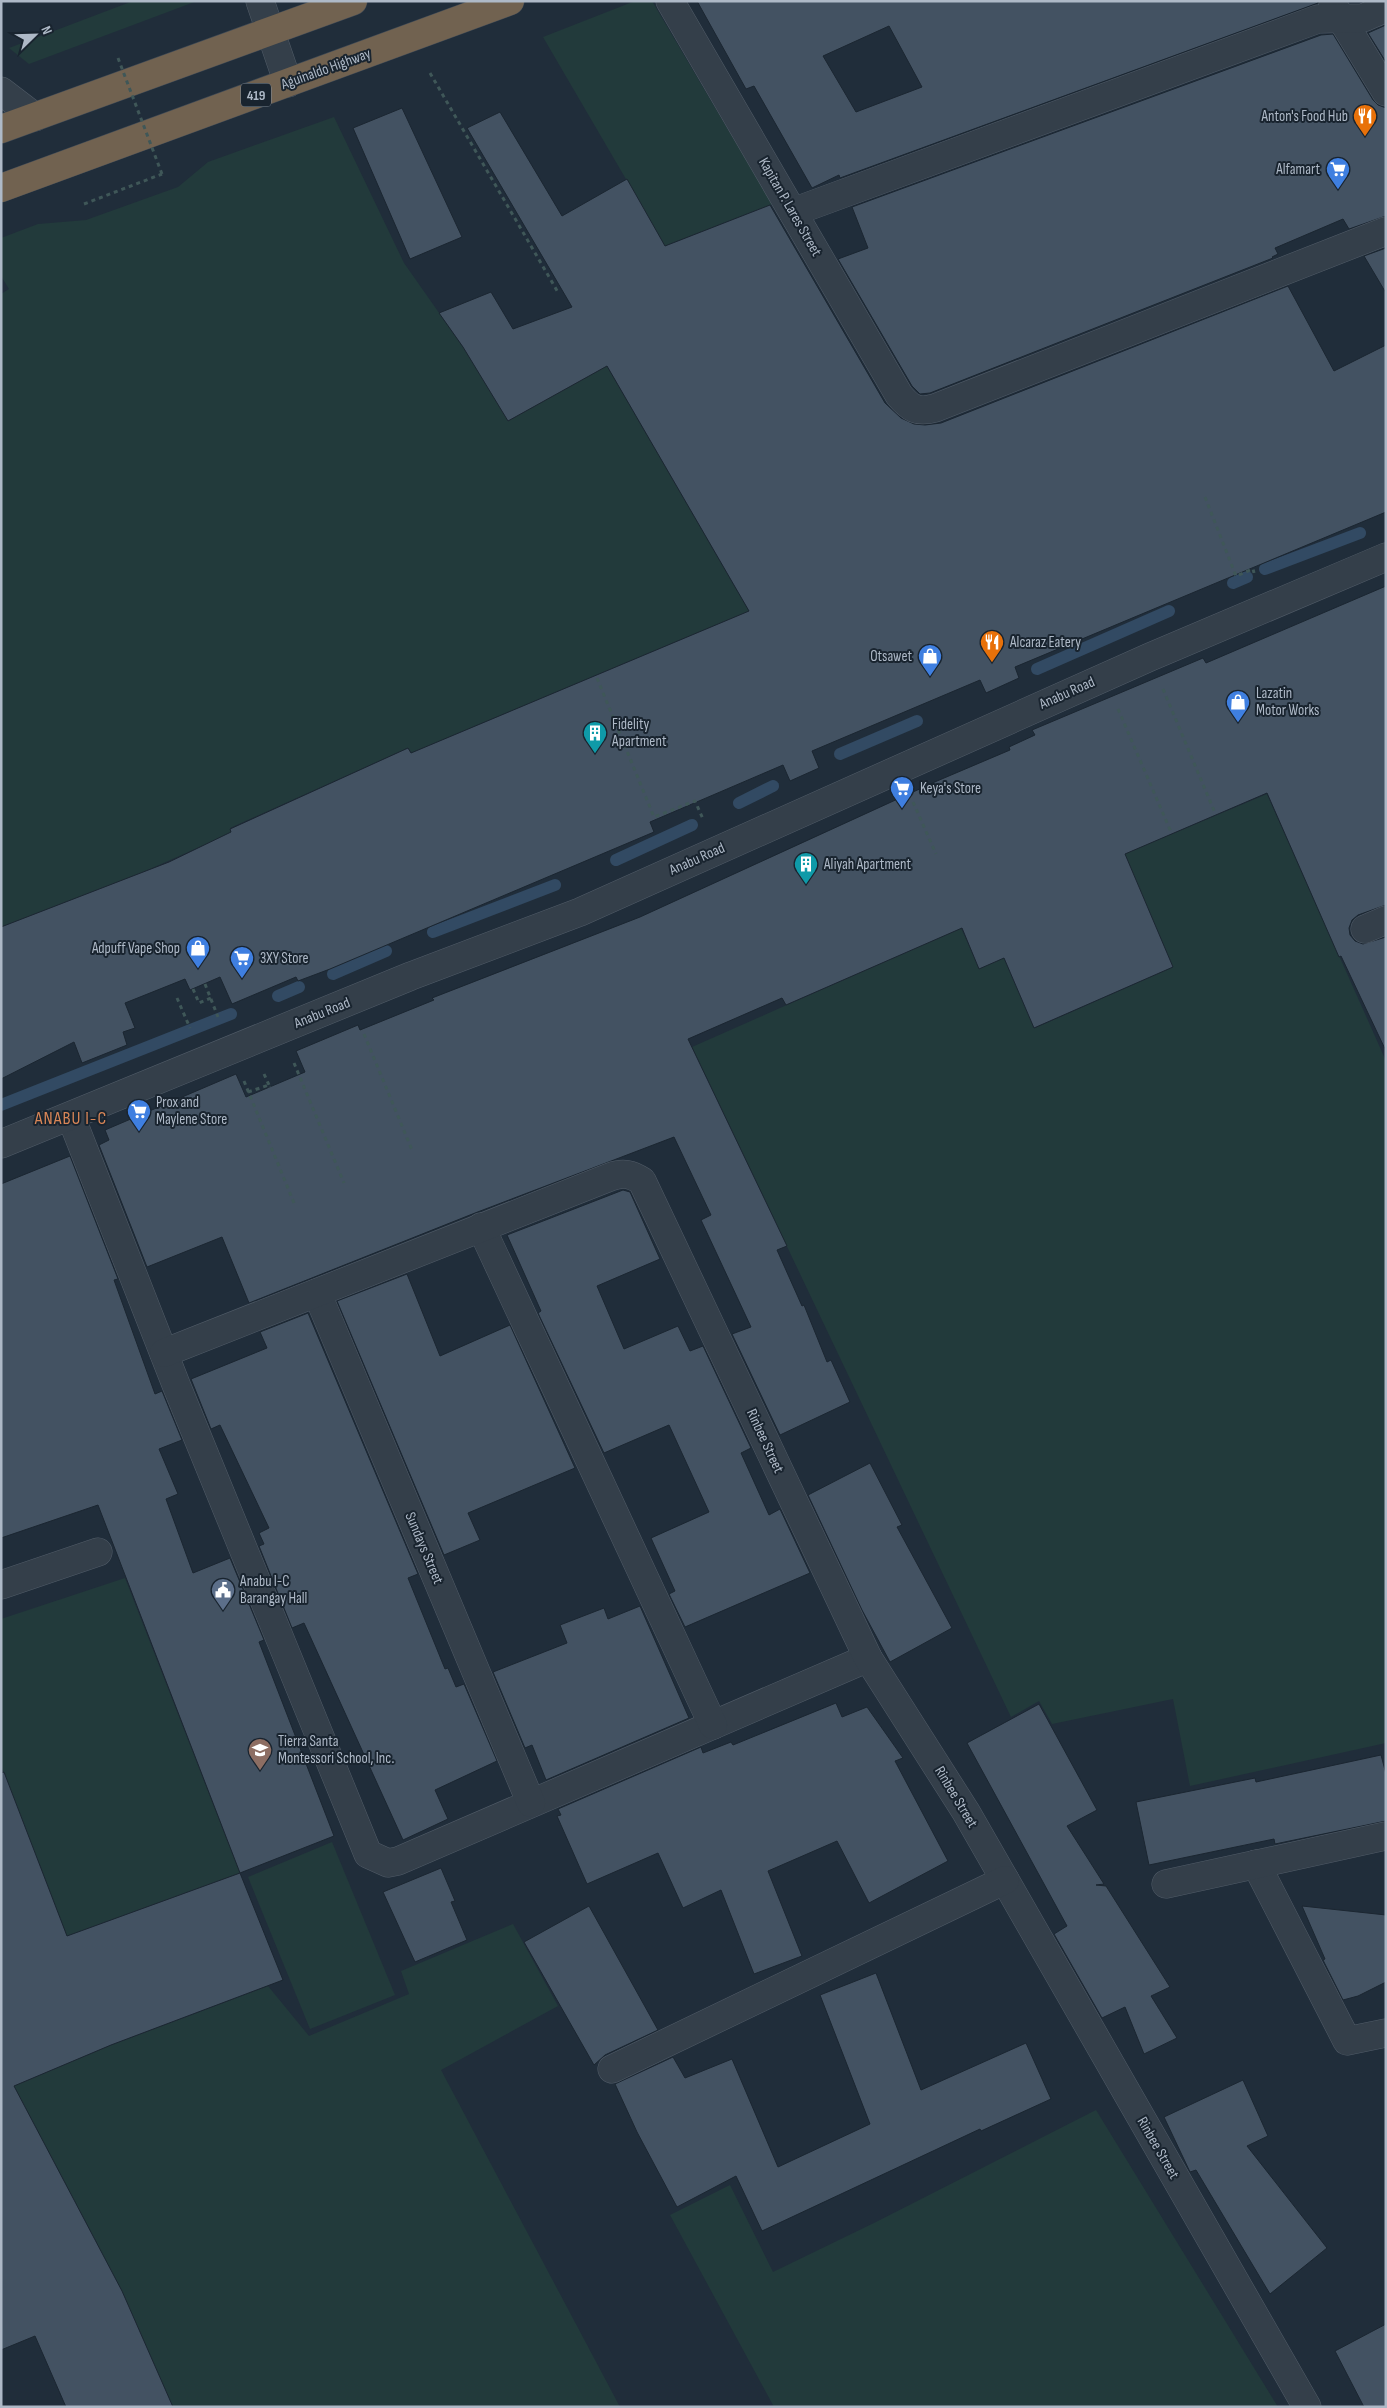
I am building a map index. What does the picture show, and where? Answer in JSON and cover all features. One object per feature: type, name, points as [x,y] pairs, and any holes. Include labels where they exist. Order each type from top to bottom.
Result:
[{"type":"highway","points":[[1,130],[353,1]]},
{"type":"highway","name":"Aguinaldo Highway","points":[[1,188],[510,1]]},
{"type":"street","points":[[260,1],[288,83]]},
{"type":"street","name":"Kapitan P. Lares Street","points":[[670,1],[899,395],[913,410],[924,411],[935,408],[1386,231]]},
{"type":"street","points":[[793,212],[1336,10],[1363,18],[1386,8]]},
{"type":"street","points":[[1336,10],[1386,92]]},
{"type":"street","points":[[1,91],[35,117]]},
{"type":"street","name":"Anabu Road","points":[[1,1144],[403,979],[580,912],[1104,677],[1386,557]]},
{"type":"street","points":[[71,1116],[164,1353],[368,1854],[388,1863],[398,1861],[868,1658]]},
{"type":"street","name":"Rinbee Street","points":[[481,1227],[621,1173],[632,1175],[642,1180],[649,1191],[868,1658],[961,1804],[1308,2407]]},
{"type":"street","points":[[164,1353],[481,1227],[713,1725]]},
{"type":"street","name":"Sundays Street","points":[[317,1293],[531,1803]]},
{"type":"street","points":[[1,1586],[98,1552]]},
{"type":"street","points":[[1166,1884],[1386,1836]]},
{"type":"street","points":[[1256,1864],[1347,2042],[1386,2033]]},
{"type":"street","points":[[612,2069],[1005,1880]]},
{"type":"path","points":[[84,204],[162,174],[118,58]]},
{"type":"path","points":[[430,73],[559,294]]},
{"type":"path","points":[[1204,497],[1236,576],[1253,569],[1268,606]]},
{"type":"path","points":[[597,678],[654,817],[695,801],[716,851]]},
{"type":"path","points":[[1162,685],[1215,813]]},
{"type":"path","points":[[1116,705],[1171,832]]},
{"type":"path","points":[[913,801],[936,854]]},
{"type":"path","points":[[204,984],[215,1009]]},
{"type":"path","points":[[193,988],[199,1002],[210,998]]},
{"type":"path","points":[[177,998],[187,1022]]},
{"type":"path","points":[[361,1025],[412,1150]]},
{"type":"path","points":[[298,1075],[344,1184]]},
{"type":"path","points":[[266,1079],[269,1086],[249,1094],[294,1203]]},
{"type":"green space","points":[[133,1],[197,1],[29,64],[9,48]]},
{"type":"green space","points":[[635,1],[652,1],[772,204],[665,246],[543,37]]},
{"type":"green space","points":[[334,117],[404,263],[463,347],[607,366],[749,611],[412,753],[408,748],[230,828],[231,833],[141,873],[1,927],[1,294],[9,289],[1,276],[1,238],[38,224],[86,220],[178,187],[208,162]]},
{"type":"green space","points":[[1267,794],[1386,1061],[1386,1743],[1190,1786],[1173,1699],[1052,1724],[1039,1701],[1011,1717],[692,1047],[961,928],[979,968],[1004,958],[1035,1028],[1173,967],[1124,854]]},
{"type":"green space","points":[[125,1578],[240,1873],[67,1936],[1,1766],[1,1619]]},
{"type":"green space","points":[[332,1842],[395,1995],[310,2029],[248,1877]]},
{"type":"green space","points":[[513,1924],[558,2006],[441,2070],[620,2407],[173,2407],[122,2291],[14,2086],[111,2045],[268,1986],[309,2036],[409,1994],[401,1971]]},
{"type":"green space","points":[[1096,2110],[1278,2407],[774,2407],[670,2215],[730,2185],[773,2272]]},
{"type":"building","points":[[697,1],[1318,1],[1318,3],[840,178],[839,175],[812,188],[754,86],[746,89]],"holes":[[[889,26],[922,87],[856,112],[823,56]]]},
{"type":"building","points":[[1386,25],[1386,62],[1368,33]]},
{"type":"building","points":[[1333,34],[1373,100],[1378,105],[1386,108],[1386,216],[1349,229],[1343,219],[1275,248],[1278,254],[1273,258],[930,393],[920,394],[912,386],[838,259],[868,248],[852,207],[1321,35]]},
{"type":"building","points":[[402,108],[462,237],[410,259],[353,128]]},
{"type":"building","points":[[500,112],[562,216],[627,179],[665,246],[770,205],[885,403],[901,418],[914,424],[941,423],[1288,286],[1334,371],[1386,345],[1386,512],[1015,667],[1019,678],[986,693],[980,680],[812,751],[819,768],[790,781],[783,765],[650,822],[654,832],[330,969],[298,981],[296,977],[232,1004],[220,977],[190,990],[185,979],[125,1003],[135,1028],[123,1032],[127,1045],[82,1063],[74,1042],[1,1079],[1,927],[169,862],[231,832],[230,829],[408,748],[411,753],[749,611],[607,366],[508,421],[463,347],[439,313],[491,292],[513,329],[572,307],[467,128]]},
{"type":"building","points":[[1386,248],[1386,293],[1364,256]]},
{"type":"building","points":[[1386,586],[1386,905],[1358,915],[1352,920],[1349,928],[1350,935],[1355,941],[1363,944],[1386,937],[1386,1051],[1341,956],[1339,957],[1267,793],[1125,854],[1173,967],[1034,1028],[1004,958],[979,969],[962,928],[786,1005],[782,998],[688,1039],[787,1246],[777,1250],[802,1306],[804,1305],[827,1362],[831,1360],[850,1402],[780,1435],[732,1334],[751,1327],[701,1220],[711,1215],[674,1137],[475,1213],[249,1303],[222,1237],[147,1267],[99,1145],[109,1140],[105,1130],[236,1074],[246,1097],[305,1072],[296,1051],[358,1025],[360,1030],[434,1000],[432,998],[640,917],[937,781],[1010,750],[1009,747],[1035,735],[1032,730],[1203,658],[1206,663]]},
{"type":"building","points":[[70,1156],[118,1279],[114,1280],[155,1394],[162,1391],[182,1440],[159,1449],[178,1494],[166,1499],[193,1573],[230,1558],[264,1640],[259,1642],[334,1836],[240,1873],[98,1505],[1,1538],[1,1184]]},
{"type":"building","points":[[623,1190],[630,1192],[660,1259],[597,1286],[624,1349],[678,1326],[690,1351],[703,1346],[751,1448],[741,1453],[769,1515],[780,1509],[810,1573],[685,1627],[669,1594],[675,1591],[651,1538],[709,1512],[669,1425],[604,1453],[538,1313],[541,1311],[507,1235]]},
{"type":"building","points":[[407,1274],[440,1356],[510,1325],[575,1468],[468,1513],[480,1540],[444,1555],[337,1301]]},
{"type":"building","points":[[308,1313],[418,1574],[408,1578],[445,1669],[448,1668],[456,1687],[464,1684],[497,1761],[435,1790],[448,1819],[403,1840],[304,1623],[292,1628],[259,1546],[264,1544],[259,1533],[269,1528],[220,1425],[211,1429],[191,1379],[267,1348],[260,1332]]},
{"type":"building","points":[[870,1463],[902,1525],[897,1527],[952,1628],[890,1662],[862,1610],[808,1495]]},
{"type":"building","points":[[640,1606],[689,1718],[546,1780],[532,1745],[525,1748],[493,1672],[567,1643],[560,1625],[604,1608],[608,1619]]},
{"type":"building","points":[[836,1703],[842,1717],[867,1707],[903,1758],[895,1761],[948,1861],[869,1903],[837,1841],[768,1871],[802,1956],[754,1974],[721,1890],[683,1908],[658,1853],[587,1884],[557,1816],[561,1815],[558,1809],[701,1747],[703,1753],[731,1742],[733,1745]]},
{"type":"building","points":[[1039,1704],[1097,1810],[1067,1826],[1104,1884],[1096,1885],[1106,1886],[1170,1987],[1151,1996],[1177,2038],[1144,2054],[1125,2007],[1102,2018],[1054,1934],[1067,1926],[967,1743]]},
{"type":"building","points":[[1381,1755],[1386,1774],[1386,1821],[1275,1844],[1274,1839],[1149,1865],[1136,1802],[1255,1778],[1256,1782]]},
{"type":"building","points":[[4,1772],[67,1936],[240,1873],[283,1980],[111,2045],[14,2086],[122,2291],[173,2407],[66,2407],[35,2336],[1,2350],[1,1773]]},
{"type":"building","points":[[441,1868],[455,1901],[451,1902],[467,1940],[415,1962],[383,1892]]},
{"type":"building","points":[[589,1906],[658,2030],[605,2055],[594,2065],[524,1942]]},
{"type":"building","points":[[1302,1906],[1386,1915],[1386,1982],[1358,1996],[1343,2000],[1323,1960],[1325,1959]]},
{"type":"building","points":[[876,1973],[921,2090],[1026,2043],[1051,2099],[981,2131],[980,2129],[762,2231],[736,2176],[677,2207],[637,2132],[615,2084],[673,2057],[685,2078],[732,2059],[778,2167],[870,2124],[820,1995]]},
{"type":"building","points":[[1243,2080],[1268,2136],[1247,2146],[1327,2248],[1270,2294],[1196,2170],[1190,2172],[1164,2117]]},
{"type":"building","points":[[1386,2324],[1386,2407],[1364,2407],[1335,2351]]},
{"type":"waterway","points":[[1265,569],[1360,533]]},
{"type":"waterway","points":[[1233,583],[1247,577]]},
{"type":"waterway","points":[[1037,669],[1169,611]]},
{"type":"waterway","points":[[840,754],[917,721]]},
{"type":"waterway","points":[[739,803],[773,786]]},
{"type":"waterway","points":[[616,860],[692,825]]},
{"type":"waterway","points":[[433,932],[555,885]]},
{"type":"waterway","points":[[333,974],[386,951]]},
{"type":"waterway","points":[[278,996],[299,987]]},
{"type":"waterway","points":[[1,1105],[231,1014]]},
{"type":"place","name":"Anton's Food Hub","points":[[1365,137]]},
{"type":"place","name":"Alfamart","points":[[1338,190]]},
{"type":"place","name":"Alcaraz Eatery","points":[[992,663]]},
{"type":"place","name":"Otsawet","points":[[930,677]]},
{"type":"place","name":"Lazatin Motor Works","points":[[1238,723]]},
{"type":"place","name":"Fidelity Apartment","points":[[595,754]]},
{"type":"place","name":"Keya's Store","points":[[902,809]]},
{"type":"place","name":"Aliyah Apartment","points":[[806,885]]},
{"type":"place","name":"Adpuff Vape Shop","points":[[198,969]]},
{"type":"place","name":"3XY Store","points":[[242,979]]},
{"type":"place","name":"Prox and Maylene Store","points":[[139,1132]]},
{"type":"place","name":"Anabu I-C Barangay Hall","points":[[223,1611]]},
{"type":"place","name":"Tierra Santa Montessori School, Inc.","points":[[260,1771]]},
{"type":"district","name":"ANABU I-C","points":[[71,1118]]}]
